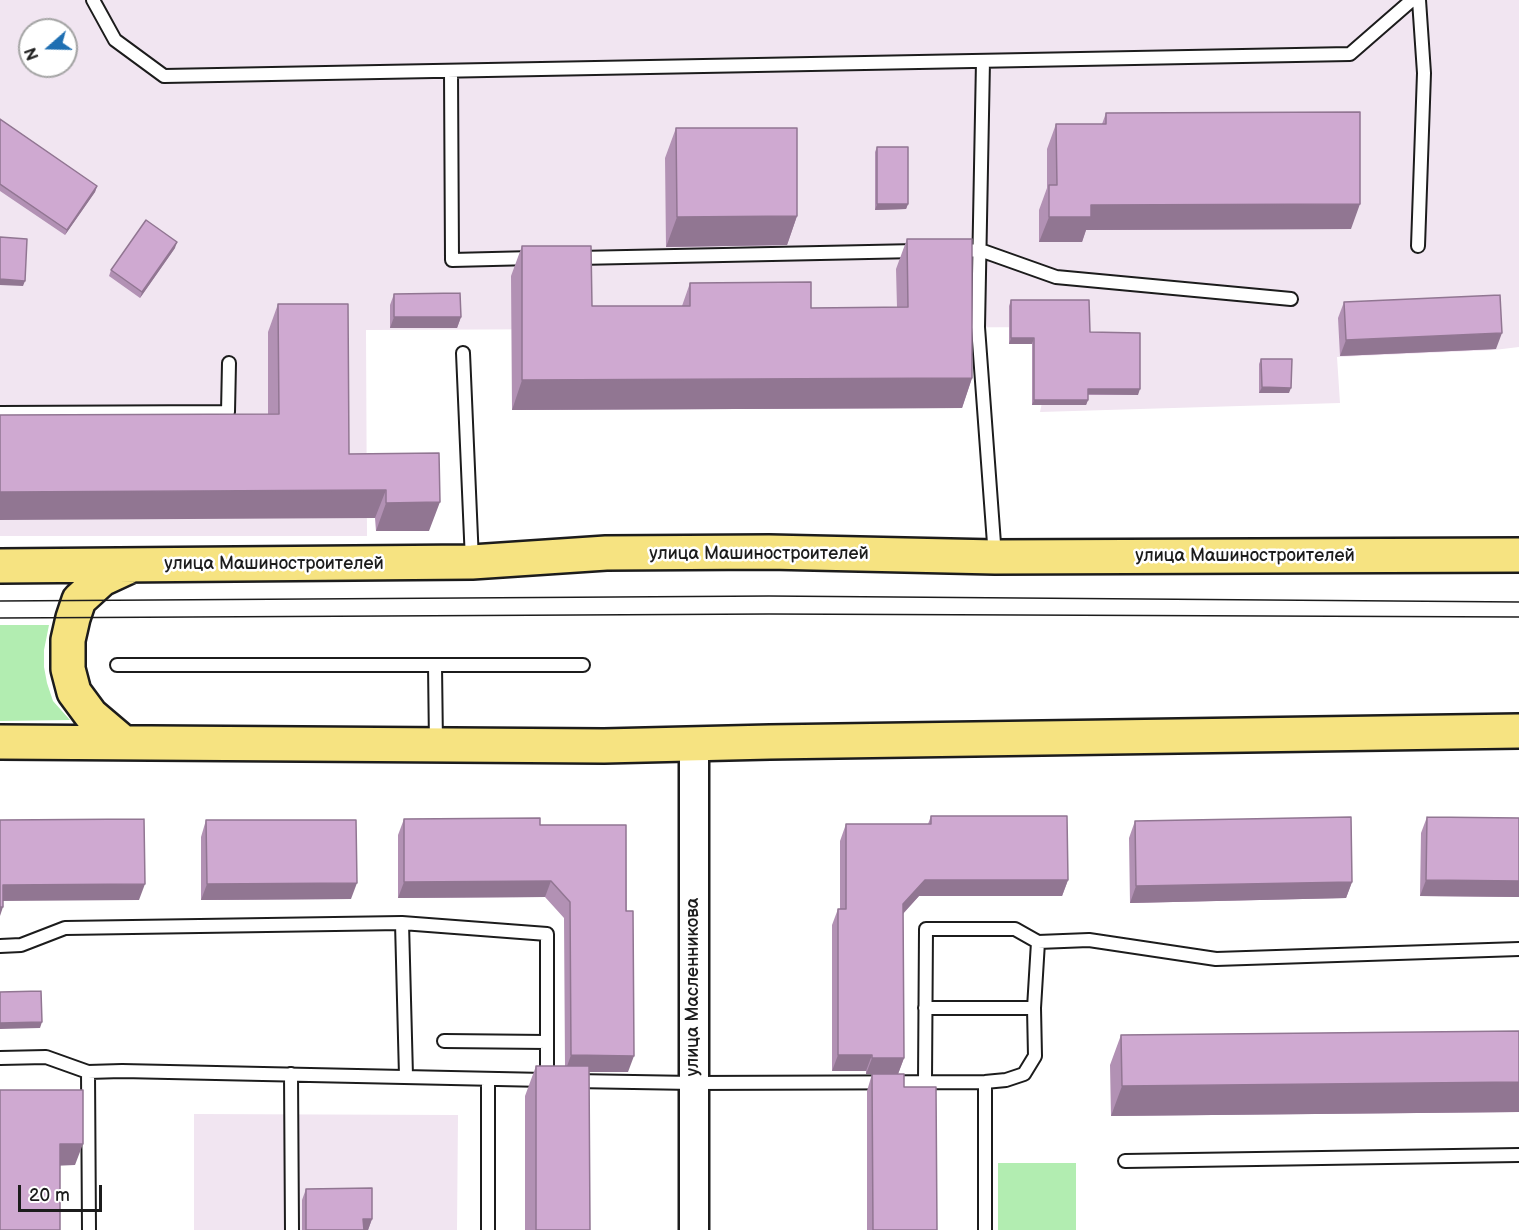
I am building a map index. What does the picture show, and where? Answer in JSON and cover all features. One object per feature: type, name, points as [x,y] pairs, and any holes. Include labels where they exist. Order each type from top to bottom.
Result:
[{"type":"main road","name":"улица Машиностроителей","points":[[0,566],[472,562],[606,553],[769,552],[995,557],[1514,557]]},
{"type":"main road","points":[[124,743],[91,715],[74,692],[68,669],[68,640],[72,618],[79,600],[102,579],[132,565]]},
{"type":"main road","points":[[0,742],[604,746],[1515,728]]},
{"type":"street","name":"улица Масленникова","points":[[694,745],[694,1230]]},
{"type":"lane","points":[[93,0],[115,40],[164,76],[1350,54],[1412,0]]},
{"type":"lane","points":[[1418,246],[1424,73],[1419,0]]},
{"type":"lane","points":[[983,61],[978,327],[995,557]]},
{"type":"lane","points":[[451,71],[452,260],[548,258]]},
{"type":"lane","points":[[572,258],[980,250],[1056,277],[1291,299]]},
{"type":"lane","points":[[463,353],[472,562]]},
{"type":"lane","points":[[0,413],[228,412],[229,363]]},
{"type":"lane","points":[[117,665],[583,665]]},
{"type":"lane","points":[[435,665],[436,745]]},
{"type":"lane","points":[[0,946],[21,945],[65,928],[402,923],[548,934],[547,1080]]},
{"type":"lane","points":[[402,923],[406,1076]]},
{"type":"lane","points":[[925,1081],[926,929],[1015,929],[1038,942],[1089,940],[1216,958],[1519,949]]},
{"type":"lane","points":[[0,1058],[46,1057],[88,1072],[693,1083],[1006,1080],[1024,1074],[1035,1056],[1034,1008],[1038,942]]},
{"type":"lane","points":[[925,1008],[1034,1008]]},
{"type":"lane","points":[[444,1041],[547,1042]]},
{"type":"lane","points":[[88,1072],[89,1230]]},
{"type":"lane","points":[[291,1074],[292,1230]]},
{"type":"lane","points":[[488,1079],[488,1230]]},
{"type":"lane","points":[[985,1082],[985,1230]]},
{"type":"lane","points":[[1125,1161],[1519,1155]]},
{"type":"shaded area","points":[[0,0],[1519,0],[1519,347],[1337,357],[1340,403],[1040,412],[1058,327],[366,330],[367,536],[0,536]]},
{"type":"shaded area","points":[[194,1114],[458,1115],[457,1230],[194,1230]]},
{"type":"green space","points":[[0,625],[49,625],[44,650],[47,683],[53,701],[70,720],[0,721]]},
{"type":"green space","points":[[998,1163],[1076,1163],[1076,1230],[998,1230]]},
{"type":"building","points":[[1360,112],[1360,204],[1091,205],[1091,217],[1049,217],[1049,185],[1057,185],[1056,124],[1106,124],[1106,113]]},
{"type":"building","points":[[0,119],[97,186],[67,230],[0,184]]},
{"type":"building","points":[[676,128],[797,128],[797,216],[677,217]]},
{"type":"building","points":[[877,147],[908,147],[908,204],[877,204]]},
{"type":"building","points":[[146,220],[177,242],[142,292],[111,270]]},
{"type":"building","points":[[0,237],[27,239],[25,281],[0,279]]},
{"type":"building","points":[[907,239],[972,239],[972,378],[522,380],[522,246],[591,246],[592,306],[690,306],[690,283],[811,282],[811,308],[908,307]]},
{"type":"building","points":[[460,293],[461,317],[394,317],[394,294]]},
{"type":"building","points":[[1500,295],[1502,333],[1346,340],[1344,302]]},
{"type":"building","points":[[1011,300],[1089,300],[1090,332],[1140,333],[1140,389],[1088,389],[1088,400],[1034,400],[1034,338],[1011,338]]},
{"type":"building","points":[[278,304],[348,304],[349,454],[439,453],[440,502],[386,503],[386,490],[0,492],[0,415],[279,414]]},
{"type":"building","points":[[1261,359],[1292,359],[1291,388],[1262,387]]},
{"type":"building","points":[[931,816],[1067,816],[1068,880],[925,880],[903,904],[904,1058],[838,1055],[838,909],[846,909],[846,824],[931,824]]},
{"type":"building","points":[[1351,817],[1352,882],[1136,886],[1135,821]]},
{"type":"building","points":[[1427,817],[1519,818],[1519,881],[1426,880]]},
{"type":"building","points":[[540,818],[540,825],[626,825],[626,911],[633,911],[634,1056],[571,1055],[570,902],[551,881],[404,882],[404,819]]},
{"type":"building","points":[[144,819],[145,884],[3,885],[3,907],[0,907],[0,820]]},
{"type":"building","points":[[206,820],[356,820],[357,883],[207,884]]},
{"type":"building","points":[[41,991],[42,1022],[0,1023],[0,992]]},
{"type":"building","points":[[1519,1031],[1519,1082],[1122,1086],[1121,1035]]},
{"type":"building","points":[[536,1066],[589,1066],[590,1230],[536,1230]]},
{"type":"building","points":[[872,1074],[904,1074],[904,1087],[936,1087],[937,1230],[873,1230]]},
{"type":"building","points":[[0,1090],[83,1090],[83,1144],[60,1144],[60,1230],[0,1230]]},
{"type":"building","points":[[372,1188],[372,1219],[363,1219],[364,1230],[306,1230],[306,1189]]},
{"type":"tram line","points":[[0,601],[769,596],[1519,602]]},
{"type":"tram line","points":[[0,618],[769,614],[1519,617]]}]
